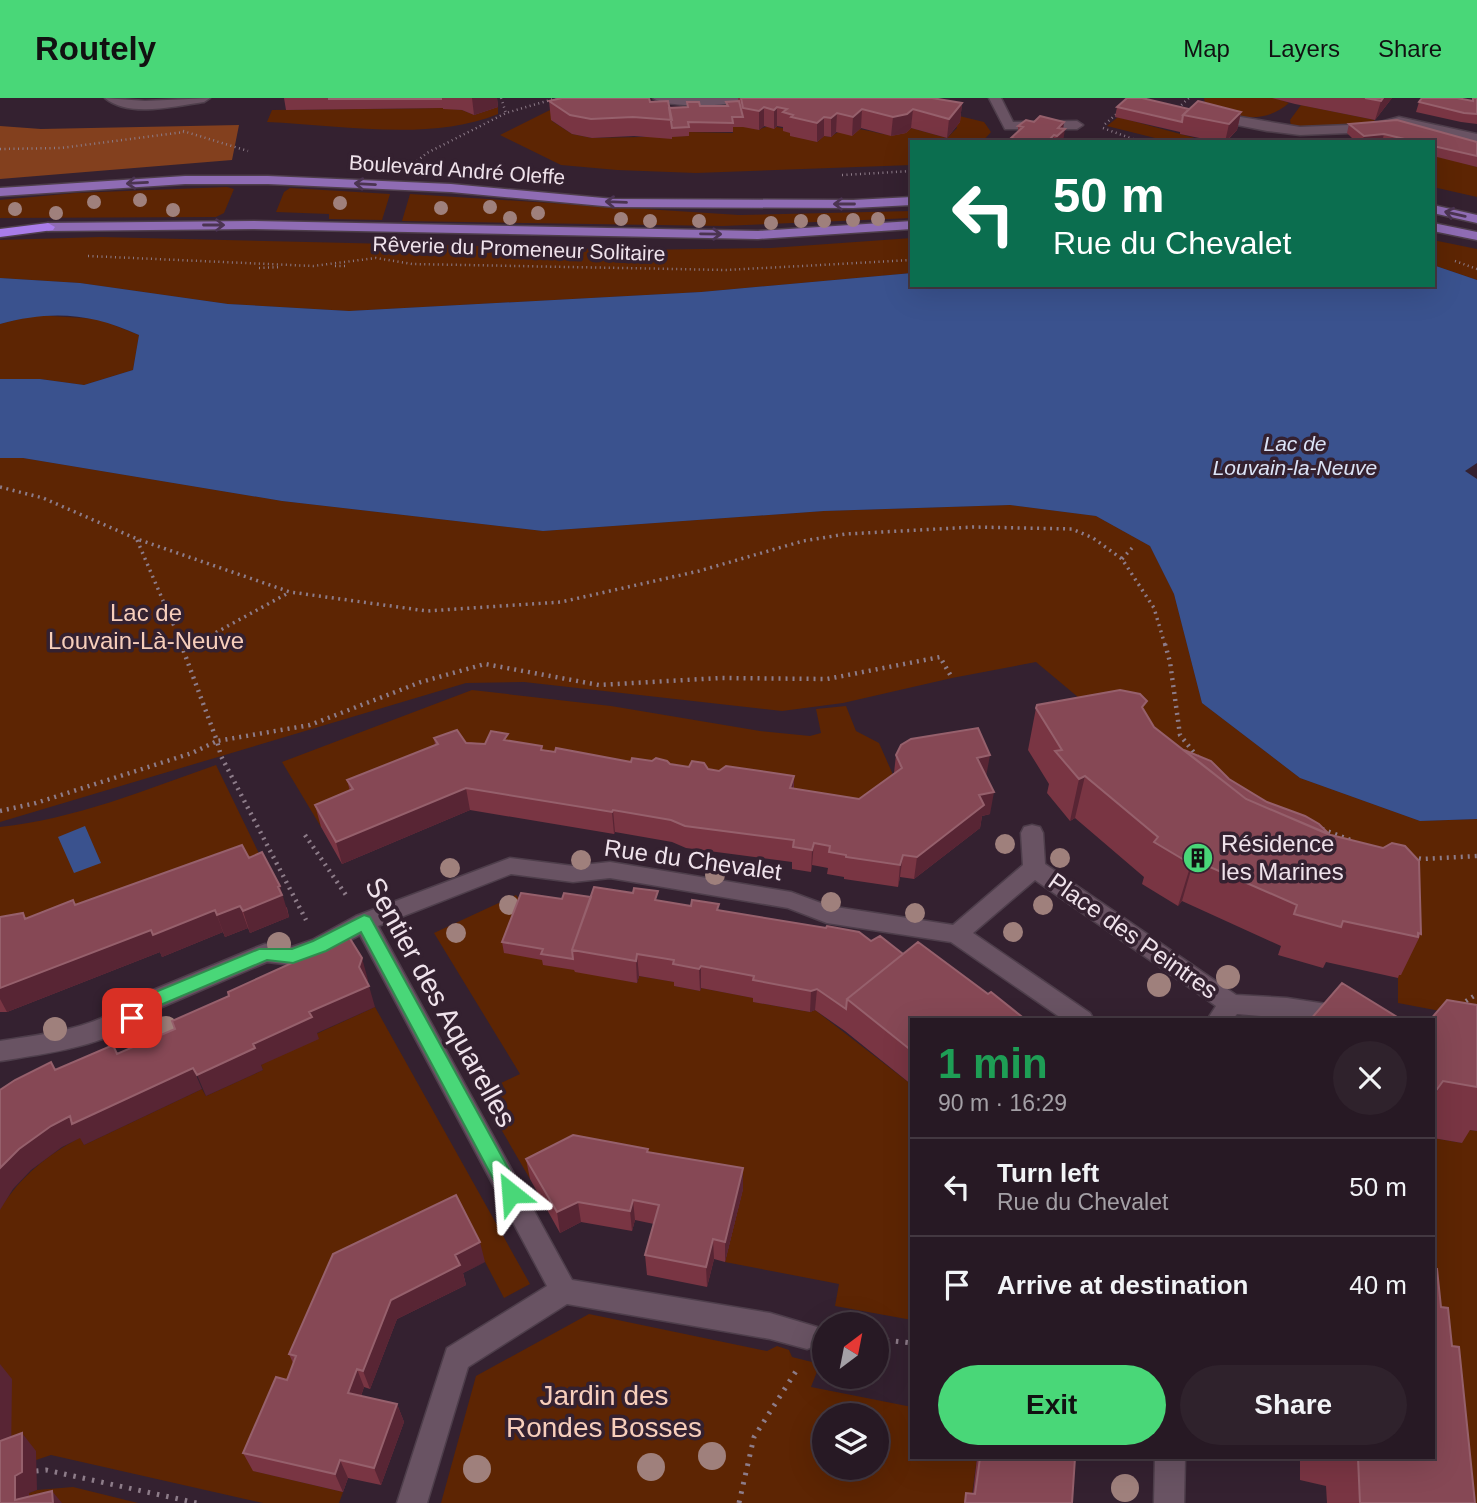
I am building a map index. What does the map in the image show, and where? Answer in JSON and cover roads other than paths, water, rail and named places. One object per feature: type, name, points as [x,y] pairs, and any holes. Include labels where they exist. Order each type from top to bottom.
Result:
[{"type":"highway","points":[[0,225],[48,227]]},
{"type":"highway","points":[[0,233],[48,227]]},
{"type":"main road","name":"Boulevard André Oleffe","points":[[0,192],[185,180],[268,180],[451,188],[614,203],[853,204],[910,201]]},
{"type":"main road","points":[[1435,209],[1477,219]]},
{"type":"main road","points":[[48,227],[253,225],[758,235],[910,225]]},
{"type":"main road","points":[[1435,227],[1477,236]]},
{"type":"street","points":[[111,98],[130,103],[153,104],[204,98]]},
{"type":"street","points":[[659,98],[700,102],[740,98]]},
{"type":"street","points":[[995,98],[1009,126],[1077,125]]},
{"type":"street","points":[[1178,108],[1290,133],[1325,133],[1389,126],[1399,121],[1477,138]]},
{"type":"street","name":"Place des Peintres","points":[[1032,832],[1034,868],[1225,1012],[1287,1008],[1353,1018]]},
{"type":"street","name":"Rue du Chevalet","points":[[0,1051],[96,1035],[132,1018],[147,1003],[265,953],[293,956],[320,946],[364,922],[510,866],[573,874],[610,870],[791,900],[827,914],[957,934]]},
{"type":"street","name":"Place des Peintres","points":[[957,934],[1034,868]]},
{"type":"street","name":"Sentier des Aquarelles","points":[[364,922],[564,1291]]},
{"type":"street","points":[[957,934],[1079,1018]]},
{"type":"street","points":[[412,1503],[457,1358],[564,1291],[769,1326],[807,1336]]},
{"type":"street","points":[[1169,1503],[1170,1459]]},
{"type":"water","name":"Lac de Louvain-la-Neuve","points":[[1435,266],[1477,280],[1477,463],[1465,471],[1477,479],[1477,819],[1420,821],[1300,778],[1202,703],[1174,594],[1150,546],[1096,516],[1010,505],[824,511],[543,531],[282,501],[23,458],[0,458],[0,379],[40,379],[84,385],[133,370],[139,335],[104,322],[71,316],[36,317],[0,324],[0,278],[80,283],[228,304],[349,311],[701,292],[910,273],[910,287],[1435,287]]},
{"type":"water","points":[[85,826],[101,863],[74,873],[58,837]]},
{"type":"place","name":"Résidence les Marines","points":[[1198,858]]},
{"type":"park label","name":"Lac de Louvain-Là-Neuve","points":[[146,627]]},
{"type":"park label","name":"Jardin des Rondes Bosses","points":[[604,1411]]}]
